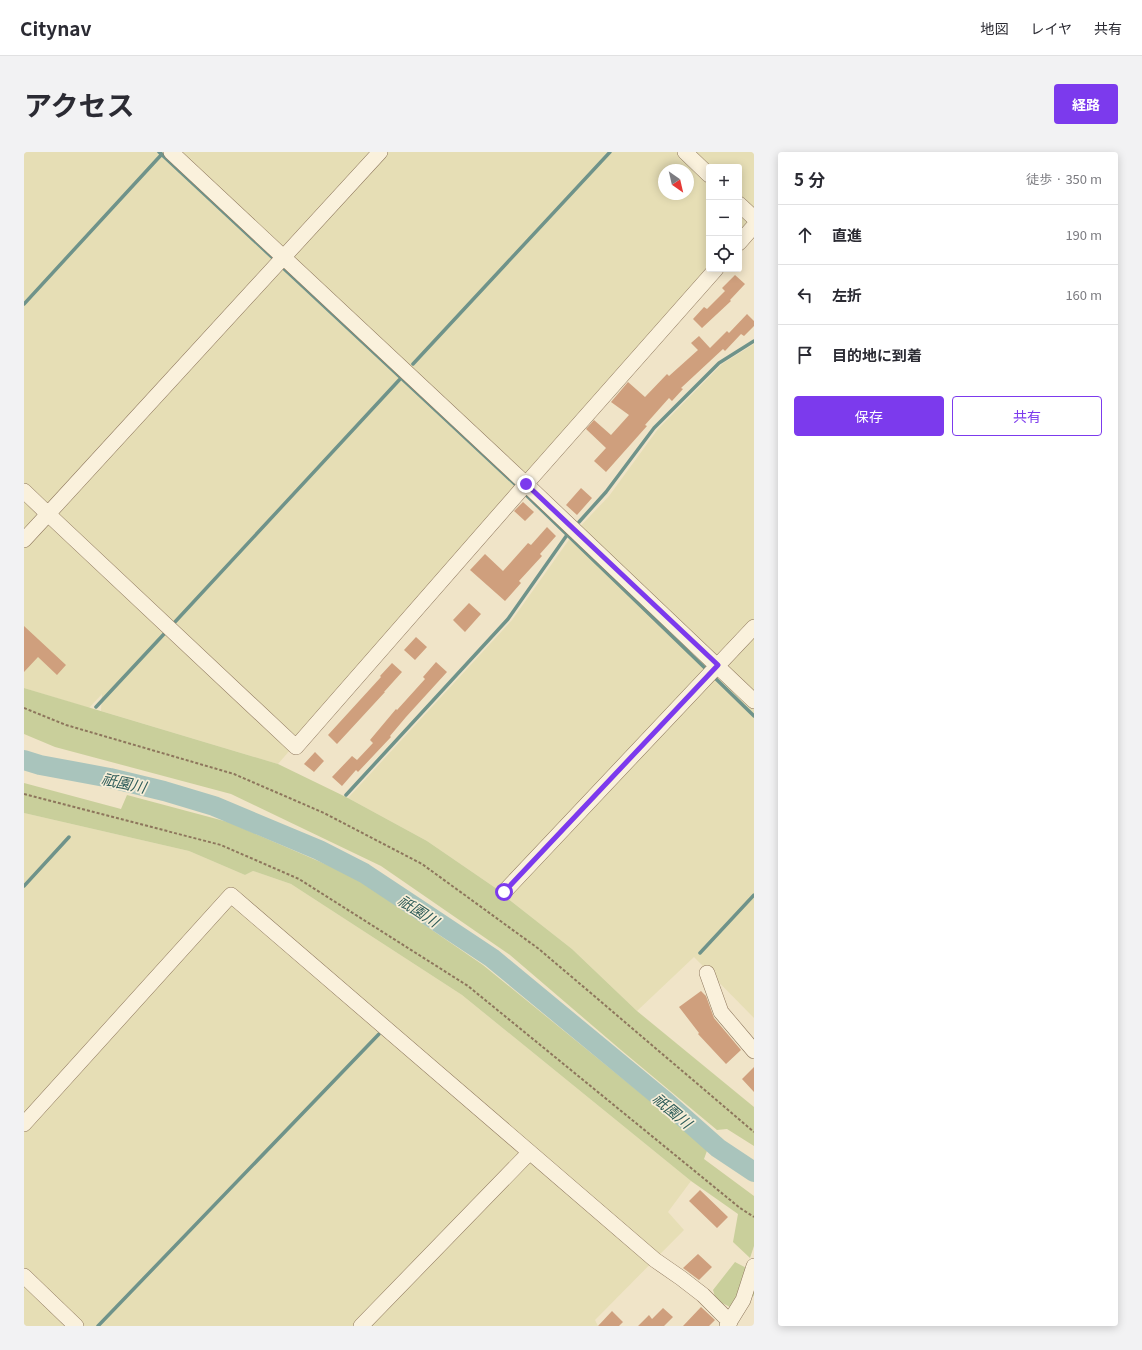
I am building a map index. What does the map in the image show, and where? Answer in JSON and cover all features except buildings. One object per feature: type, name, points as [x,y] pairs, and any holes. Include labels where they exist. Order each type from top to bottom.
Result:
[{"type":"street","points":[[171,152],[279,262],[522,488],[718,665],[754,701]]},
{"type":"street","points":[[24,540],[380,152]]},
{"type":"street","points":[[685,152],[706,172]]},
{"type":"street","points":[[742,207],[754,218]]},
{"type":"street","points":[[742,240],[754,226]]},
{"type":"street","points":[[24,491],[296,747],[713,272]]},
{"type":"street","points":[[504,892],[754,627]]},
{"type":"street","points":[[24,1124],[231,895],[655,1260],[703,1295],[728,1324],[743,1300],[754,1266]]},
{"type":"street","points":[[707,973],[721,1012],[754,1051]]},
{"type":"street","points":[[361,1326],[529,1153]]},
{"type":"street","points":[[24,1276],[76,1326]]},
{"type":"path","points":[[24,708],[66,725],[234,774],[324,813],[422,864],[539,949],[754,1132]]},
{"type":"path","points":[[24,794],[221,845],[299,879],[468,986],[740,1208],[754,1217]]},
{"type":"shaded area","points":[[24,152],[754,152],[754,215],[742,229],[742,164],[706,164],[706,270],[278,764],[101,711],[102,694],[89,708],[24,688]]},
{"type":"shaded area","points":[[754,344],[754,1018],[694,957],[637,1011],[572,949],[497,889],[427,841],[348,798],[512,620],[573,534],[609,496],[658,429],[722,364]]},
{"type":"shaded area","points":[[24,813],[189,851],[245,875],[253,871],[291,884],[462,995],[691,1181],[668,1212],[684,1230],[595,1320],[598,1326],[24,1326]]},
{"type":"green space","points":[[24,688],[278,764],[348,798],[427,841],[497,889],[572,949],[637,1011],[754,1107],[754,1146],[727,1129],[717,1130],[510,955],[381,866],[231,794],[55,747],[24,734]]},
{"type":"green space","points":[[24,783],[121,809],[127,795],[228,822],[353,876],[483,965],[708,1148],[704,1159],[754,1196],[754,1246],[750,1258],[733,1242],[738,1214],[691,1181],[462,995],[291,884],[253,871],[245,875],[189,851],[24,813]]},
{"type":"green space","points":[[735,1262],[754,1272],[754,1296],[742,1291],[730,1307],[716,1300],[713,1290]]},
{"type":"waterway","points":[[159,152],[275,260]]},
{"type":"waterway","points":[[413,364],[610,152]]},
{"type":"waterway","points":[[24,304],[162,154]]},
{"type":"waterway","points":[[281,266],[518,487]]},
{"type":"waterway","points":[[579,522],[606,492],[654,428],[719,363],[754,341]]},
{"type":"waterway","points":[[174,623],[401,378]]},
{"type":"waterway","points":[[523,492],[707,670]]},
{"type":"waterway","points":[[346,795],[508,619],[567,535]]},
{"type":"waterway","points":[[96,707],[164,634]]},
{"type":"waterway","points":[[713,676],[754,716]]},
{"type":"waterway","name":"祇園川","points":[[24,760],[40,765],[110,778],[164,791],[214,806],[319,850],[364,873],[492,958],[665,1101],[718,1148],[754,1172]]},
{"type":"waterway","points":[[24,886],[69,837]]},
{"type":"waterway","points":[[700,953],[754,895]]},
{"type":"waterway","points":[[98,1326],[379,1034]]},
{"type":"route","points":[[504,892],[718,665],[526,484]]}]
